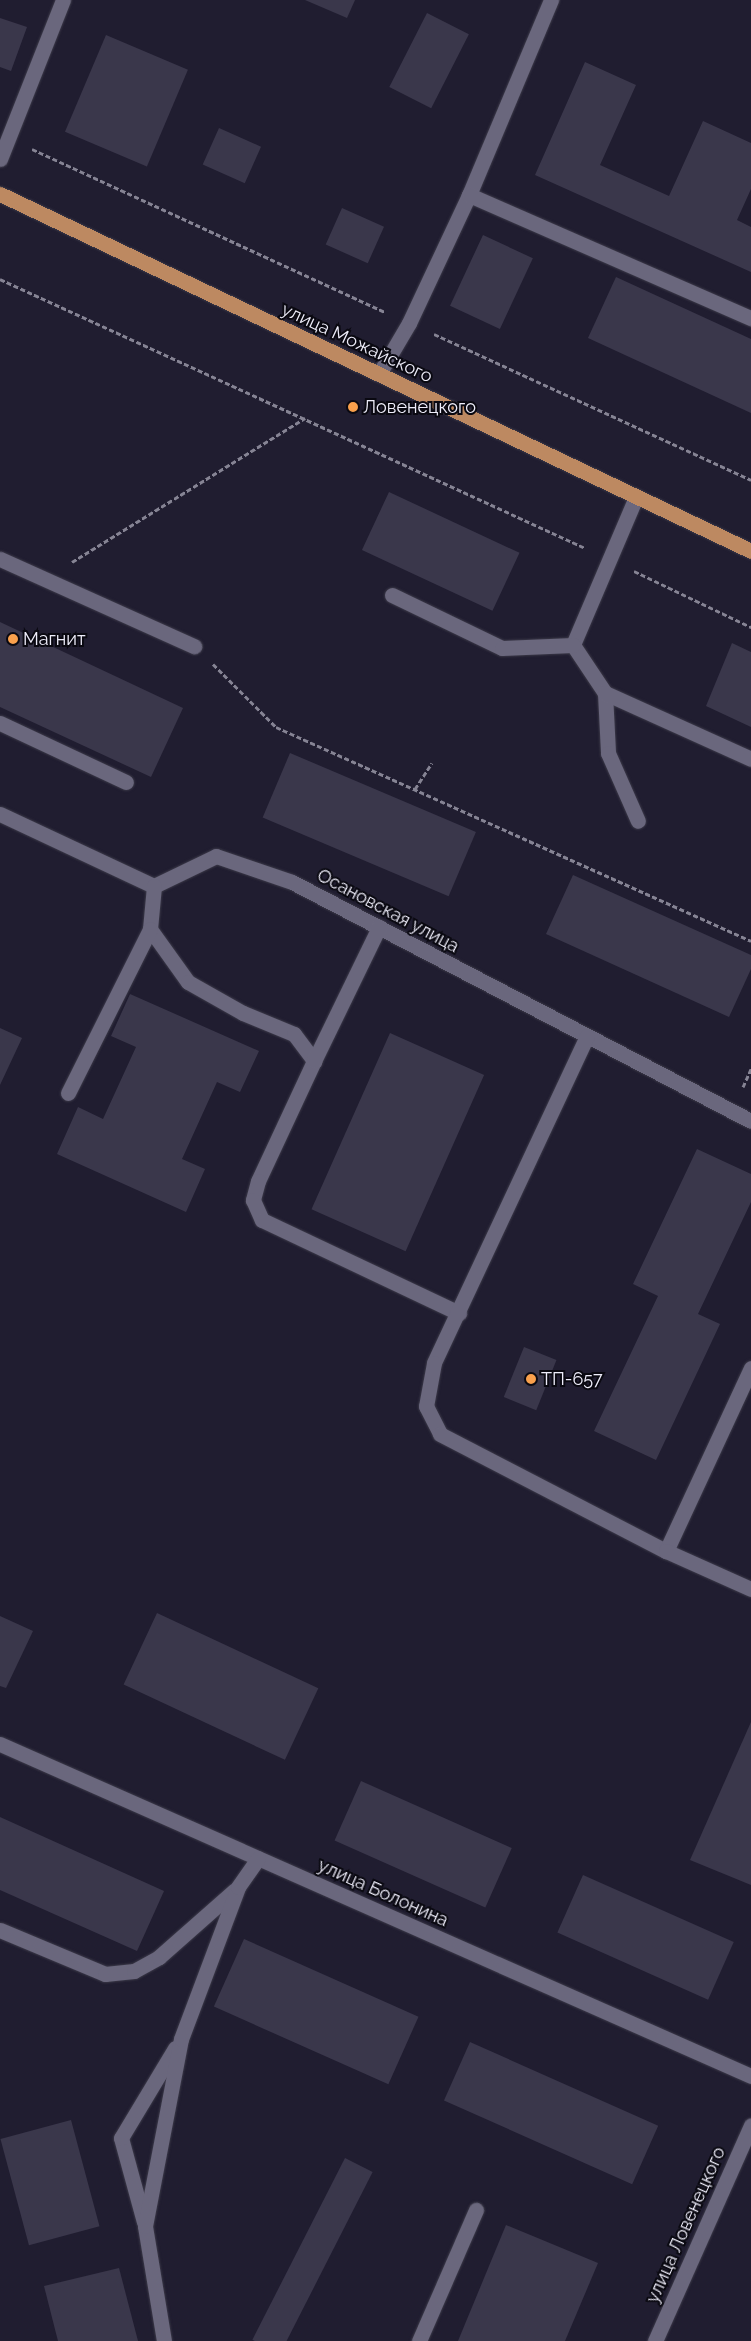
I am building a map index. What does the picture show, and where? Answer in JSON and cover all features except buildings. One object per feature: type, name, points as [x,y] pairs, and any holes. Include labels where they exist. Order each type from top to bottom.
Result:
[{"type":"main road","name":"улица Можайского","points":[[0,194],[751,551]]},
{"type":"street","points":[[0,159],[63,0]]},
{"type":"street","points":[[379,374],[408,322],[469,195],[551,0]]},
{"type":"street","points":[[469,195],[751,318]]},
{"type":"street","points":[[573,645],[636,497]]},
{"type":"street","points":[[0,559],[194,646]]},
{"type":"street","points":[[392,595],[502,648],[573,645]]},
{"type":"street","points":[[573,645],[605,693],[608,752],[638,821]]},
{"type":"street","points":[[605,693],[751,759]]},
{"type":"street","points":[[0,723],[126,782]]},
{"type":"street","points":[[0,814],[154,886],[150,929],[68,1093]]},
{"type":"street","name":"Осановская улица","points":[[154,886],[216,856],[292,882],[751,1121]]},
{"type":"street","points":[[379,928],[258,1181],[253,1200],[262,1220],[459,1313]]},
{"type":"street","points":[[150,929],[188,982],[243,1013],[294,1034],[314,1061]]},
{"type":"street","points":[[587,1036],[434,1363],[426,1406],[440,1434],[666,1551],[751,1589]]},
{"type":"street","points":[[666,1551],[751,1368]]},
{"type":"street","name":"улица Болонина","points":[[0,1744],[751,2076]]},
{"type":"street","points":[[0,1930],[105,1974],[134,1971],[159,1957],[238,1887],[258,1858]]},
{"type":"street","points":[[145,2226],[181,2039],[238,1887]]},
{"type":"street","points":[[164,2341],[145,2226],[121,2138],[181,2039]]},
{"type":"street","name":"улица Ловенецкого","points":[[655,2341],[751,2125]]},
{"type":"street","points":[[419,2341],[476,2210]]},
{"type":"path","points":[[9,139],[751,480]]},
{"type":"path","points":[[0,279],[306,418],[751,626]]},
{"type":"path","points":[[44,579],[306,418]]},
{"type":"path","points":[[194,646],[276,727],[751,941]]},
{"type":"path","points":[[415,789],[432,763]]},
{"type":"place","name":"Ловенецкого","points":[[353,407]]},
{"type":"place","name":"Магнит","points":[[13,639]]},
{"type":"place","name":"ТП-657","points":[[531,1379]]}]
